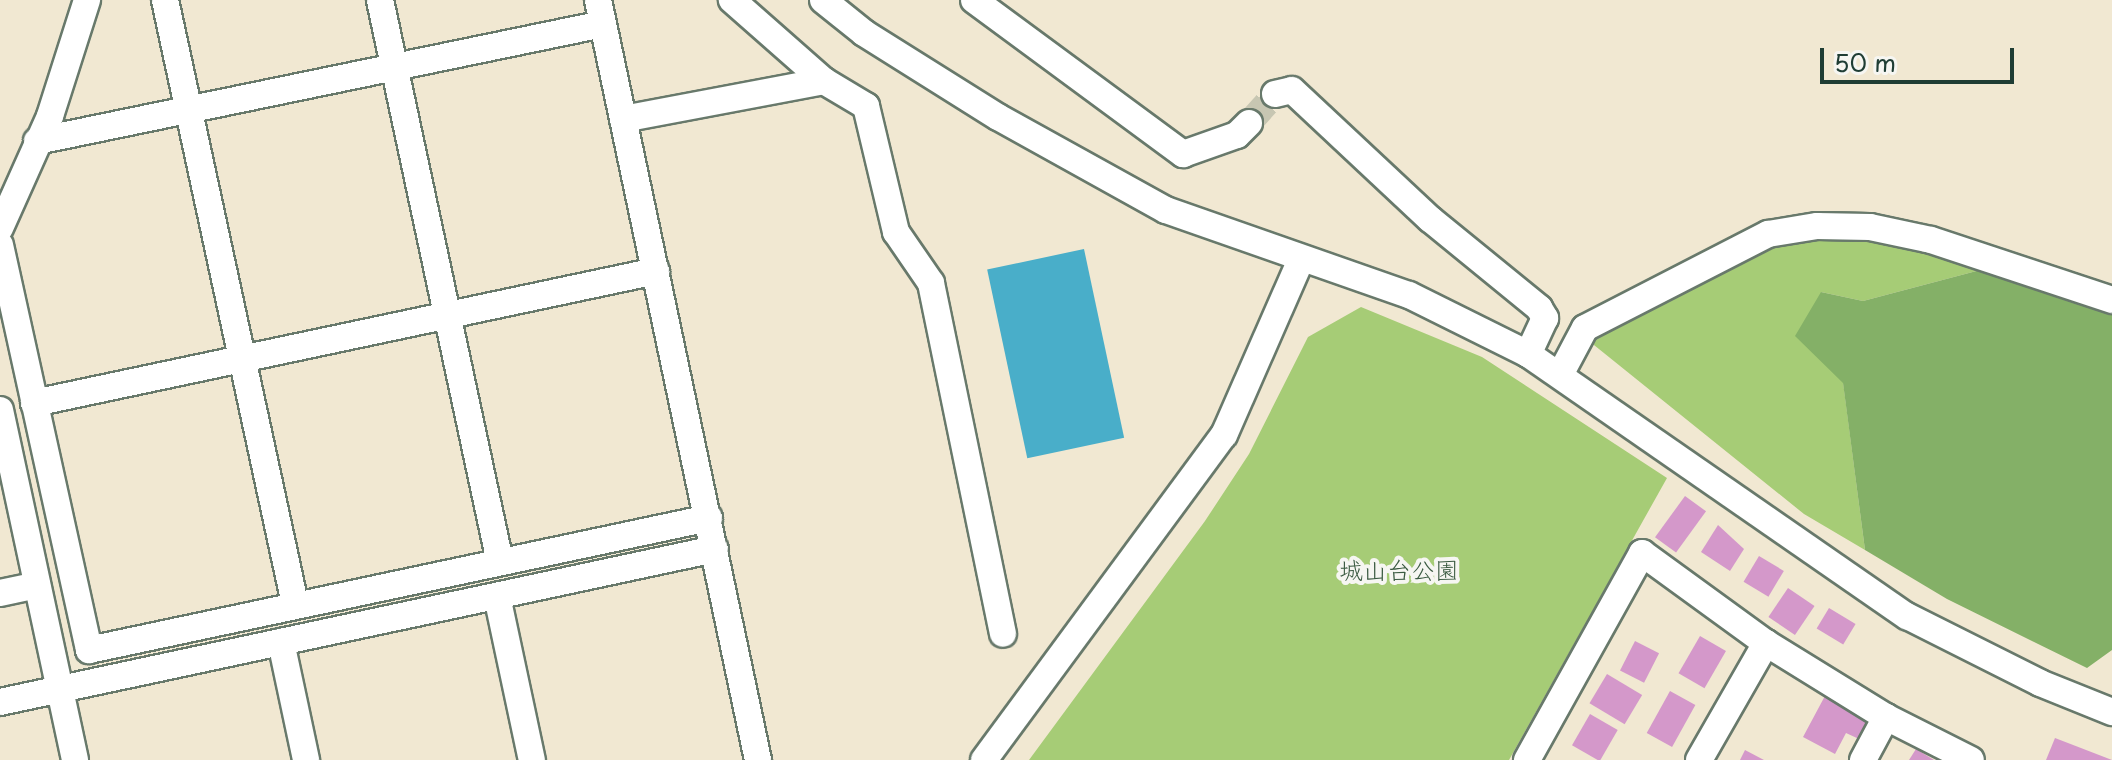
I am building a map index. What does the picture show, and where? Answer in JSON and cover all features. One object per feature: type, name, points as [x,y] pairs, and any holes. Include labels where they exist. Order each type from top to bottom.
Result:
[{"type":"street","points":[[0,228],[50,116],[87,0]]},
{"type":"street","points":[[165,0],[295,604]]},
{"type":"street","points":[[380,0],[500,562]]},
{"type":"street","points":[[732,0],[824,81],[866,106],[896,232],[931,283],[1003,634]]},
{"type":"street","points":[[823,0],[864,33],[1074,163],[1166,210],[1301,260],[1409,295],[1528,354],[1841,575],[1907,616],[2040,683],[2112,712]]},
{"type":"street","points":[[974,0],[1183,154],[1237,135],[1249,123]]},
{"type":"street","points":[[37,141],[394,68],[600,12],[758,760]]},
{"type":"street","points":[[623,119],[824,81]]},
{"type":"street","points":[[1275,94],[1292,90],[1430,219],[1539,308],[1545,318],[1528,354]]},
{"type":"street","points":[[1560,375],[1585,328],[1768,234],[1817,226],[1870,227],[1931,240],[2112,300]]},
{"type":"street","points":[[0,245],[89,650],[709,518]]},
{"type":"street","points":[[984,760],[1224,435],[1272,336],[1301,260]]},
{"type":"street","points":[[34,403],[656,271]]},
{"type":"street","points":[[0,410],[75,760]]},
{"type":"street","points":[[0,702],[715,549]]},
{"type":"street","points":[[1527,760],[1642,553],[1766,643],[1886,717],[1971,760]]},
{"type":"street","points":[[0,593],[37,585]]},
{"type":"street","points":[[497,596],[532,760]]},
{"type":"street","points":[[281,642],[306,760]]},
{"type":"street","points":[[1699,760],[1766,643]]},
{"type":"street","points":[[1863,760],[1886,717]]},
{"type":"green space","points":[[1883,235],[1984,269],[1863,301],[1821,292],[1843,382],[1865,550],[1804,514],[1589,341],[1772,238]]},
{"type":"green space","points":[[1984,269],[2112,306],[2112,650],[2087,668],[1947,599],[1865,550],[1843,383],[1795,336],[1821,292],[1863,301]]},
{"type":"green space","name":"城山台公園","points":[[1361,307],[1482,357],[1667,478],[1509,760],[1029,760],[1205,521],[1249,454],[1308,337]]},
{"type":"water","points":[[1084,249],[1124,438],[1027,458],[987,270]]},
{"type":"building","points":[[1685,496],[1706,511],[1676,553],[1655,537]]},
{"type":"building","points":[[1718,525],[1744,549],[1730,571],[1701,552]]},
{"type":"building","points":[[1759,556],[1784,571],[1768,597],[1744,582]]},
{"type":"building","points":[[1788,588],[1815,606],[1795,635],[1768,617]]},
{"type":"building","points":[[1829,608],[1856,624],[1843,645],[1817,629]]},
{"type":"building","points":[[1700,636],[1726,651],[1704,688],[1678,673]]},
{"type":"building","points":[[1635,641],[1659,653],[1644,683],[1620,670]]},
{"type":"building","points":[[1607,674],[1642,695],[1625,724],[1589,703]]},
{"type":"building","points":[[1670,691],[1695,705],[1672,747],[1647,733]]},
{"type":"building","points":[[1826,694],[1870,718],[1859,739],[1846,733],[1835,754],[1803,737]]},
{"type":"building","points":[[1590,714],[1618,730],[1600,760],[1572,745]]},
{"type":"building","points":[[2055,738],[2112,760],[2046,760]]},
{"type":"building","points":[[1916,749],[1934,760],[1909,760]]},
{"type":"building","points":[[1745,750],[1764,760],[1740,760]]},
{"type":"tunnel","points":[[1249,123],[1275,94]]}]
